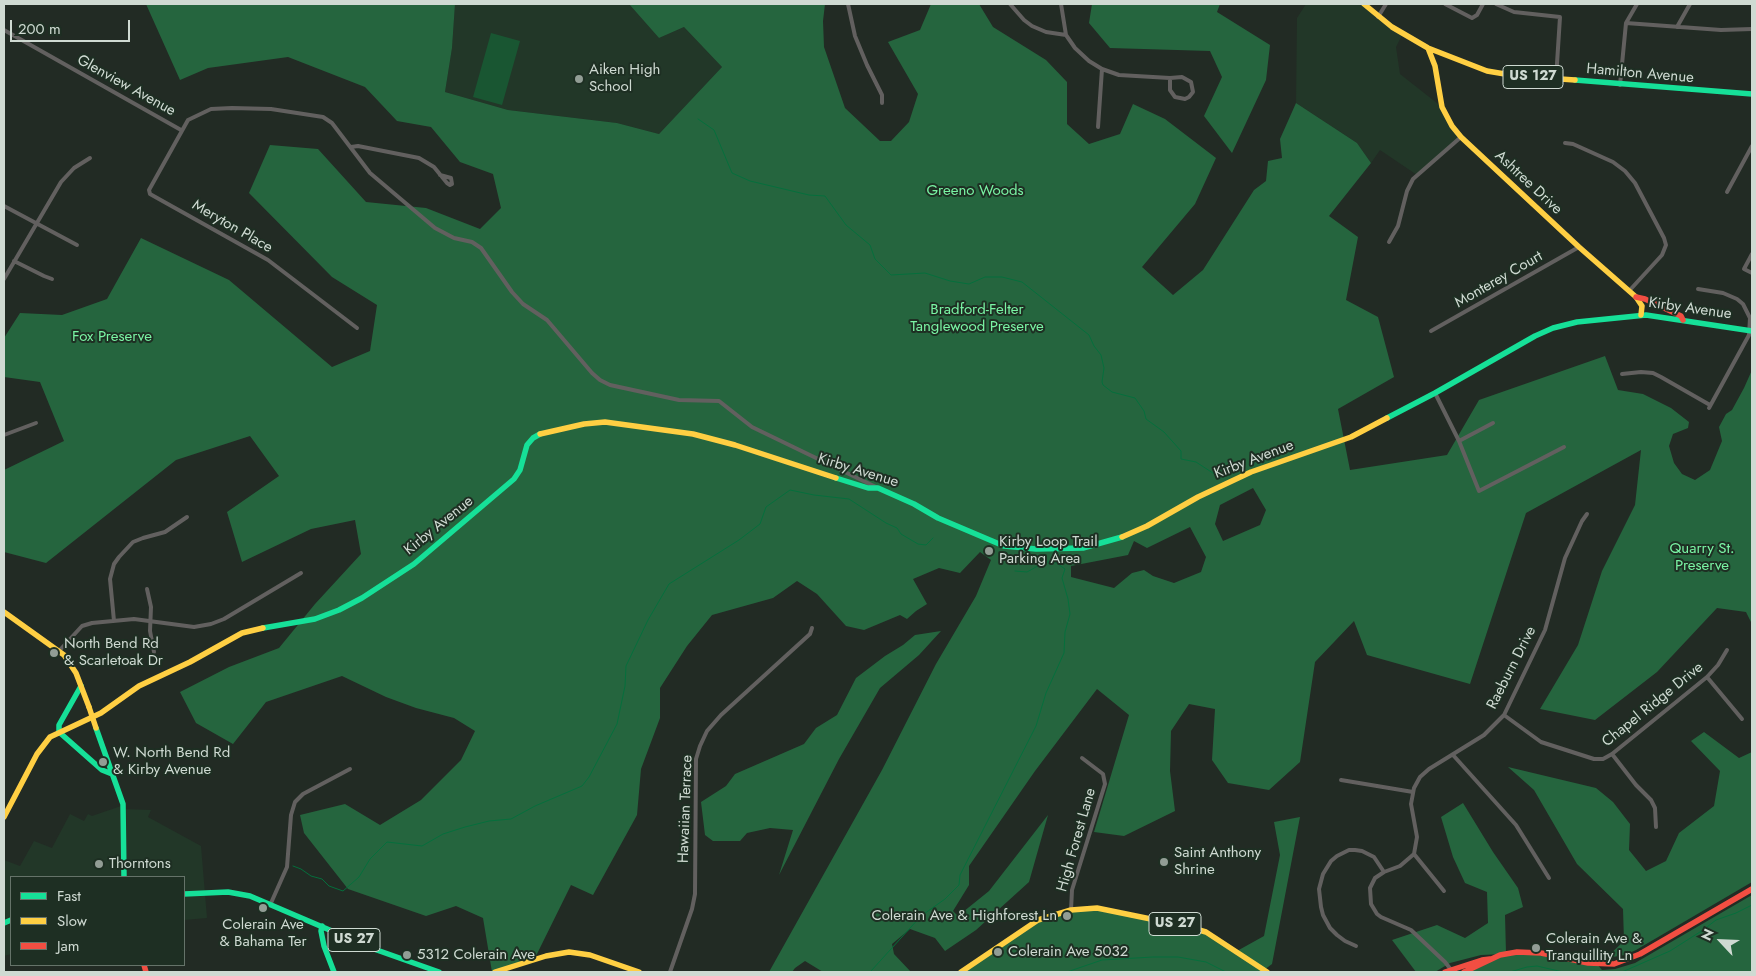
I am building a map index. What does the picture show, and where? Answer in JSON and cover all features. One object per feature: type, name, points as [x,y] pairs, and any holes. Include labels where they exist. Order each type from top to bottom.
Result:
[{"type":"street","points":[[848,4],[855,36],[866,65],[882,95],[882,103]]},
{"type":"street","points":[[1010,4],[1032,26],[1046,32],[1066,35]]},
{"type":"street","points":[[1061,4],[1066,35],[1082,55],[1102,69],[1128,76],[1182,77],[1191,82],[1193,92],[1185,99],[1175,97],[1170,90],[1170,78]]},
{"type":"street","name":"Hamilton Avenue","points":[[1364,4],[1378,17],[1428,48],[1487,71],[1517,76],[1620,85],[1752,94]]},
{"type":"street","points":[[1378,17],[1386,4]]},
{"type":"street","points":[[1445,4],[1469,17],[1474,17],[1483,4]]},
{"type":"street","points":[[1496,4],[1514,12],[1560,17],[1556,79]]},
{"type":"street","points":[[1620,85],[1626,23],[1637,4]]},
{"type":"street","points":[[1677,27],[1690,4]]},
{"type":"street","points":[[1626,23],[1677,27],[1752,29]]},
{"type":"street","name":"Glenview Avenue","points":[[4,30],[181,130],[188,120],[211,109],[271,109],[323,117],[332,123],[370,173],[434,228],[454,238],[472,242],[481,248],[512,292],[523,304],[547,320],[600,380],[610,385],[679,400],[719,401],[752,427],[878,488]]},
{"type":"street","name":"Ashtree Drive","points":[[1428,48],[1435,66],[1442,107],[1452,126],[1461,137],[1578,247],[1636,297]]},
{"type":"street","points":[[1435,66],[1443,54]]},
{"type":"street","points":[[1098,127],[1102,69]]},
{"type":"street","name":"Meryton Place","points":[[181,130],[149,190],[150,194],[268,260],[357,328]]},
{"type":"street","points":[[1389,242],[1398,226],[1413,179],[1461,137]]},
{"type":"street","points":[[1565,143],[1573,144],[1613,162],[1625,171],[1635,183],[1664,238],[1666,245],[1662,255],[1629,291]]},
{"type":"street","points":[[351,147],[358,146],[419,158],[434,167],[440,175]]},
{"type":"street","points":[[1727,192],[1752,146]]},
{"type":"street","points":[[4,279],[58,187],[71,172],[90,158]]},
{"type":"street","points":[[4,206],[77,245]]},
{"type":"street","name":"Monterey Court","points":[[1431,332],[1578,247]]},
{"type":"street","points":[[1752,254],[1744,268],[1752,273]]},
{"type":"street","points":[[14,261],[52,279]]},
{"type":"street","points":[[1622,374],[1652,373],[1709,407],[1751,330],[1747,311],[1737,299],[1723,293],[1698,288]]},
{"type":"street","points":[[1636,297],[1640,301],[1641,315]]},
{"type":"street","points":[[1636,297],[1645,299],[1681,316],[1683,320]]},
{"type":"street","name":"Kirby Avenue","points":[[4,817],[40,748],[50,737],[101,713],[139,686],[190,662],[242,633],[315,619],[340,610],[391,580],[443,541],[514,479],[520,470],[527,445],[540,434],[584,424],[605,422],[693,434],[735,445],[868,488],[878,488],[914,504],[938,518],[1004,546],[1036,549],[1088,547],[1120,538],[1147,526],[1238,477],[1351,437],[1553,328],[1577,322],[1641,315],[1751,330]]},
{"type":"street","points":[[1435,393],[1459,441],[1479,491],[1564,447]]},
{"type":"street","points":[[1459,441],[1493,422]]},
{"type":"street","points":[[4,435],[36,423]]},
{"type":"street","name":"Raeburn Drive","points":[[1414,854],[1417,837],[1411,810],[1416,783],[1424,772],[1484,736],[1504,715],[1545,630],[1565,558],[1587,514]]},
{"type":"street","points":[[114,621],[110,578],[114,564],[119,556],[133,542],[165,532],[187,517]]},
{"type":"street","points":[[59,651],[82,626],[92,623],[134,619],[194,627],[211,624],[224,619],[301,573]]},
{"type":"street","points":[[147,589],[151,607],[150,631],[154,652]]},
{"type":"street","points":[[4,614],[59,651],[76,672],[121,795],[124,812],[124,876]]},
{"type":"street","name":"Hawaiian Terrace","points":[[670,972],[692,909],[695,894],[696,759],[700,746],[707,731],[721,715],[810,634],[812,628]]},
{"type":"street","name":"Chapel Ridge Drive","points":[[1504,715],[1530,735],[1553,747],[1594,759],[1603,759],[1612,754],[1706,677],[1718,665],[1727,650]]},
{"type":"street","points":[[1706,677],[1742,719]]},
{"type":"street","name":"Kirby Avenue","points":[[59,732],[60,724],[81,686]]},
{"type":"street","points":[[59,732],[102,770],[112,774]]},
{"type":"street","points":[[1612,754],[1636,785],[1651,800],[1655,808],[1656,828]]},
{"type":"street","points":[[1453,755],[1516,825],[1549,878]]},
{"type":"street","name":"High Forest Lane","points":[[1071,910],[1072,890],[1105,784],[1103,774],[1082,758]]},
{"type":"street","points":[[271,904],[287,866],[291,815],[296,802],[303,794],[350,769]]},
{"type":"street","points":[[1341,780],[1413,792]]},
{"type":"street","points":[[1356,946],[1337,935],[1326,921],[1319,899],[1319,889],[1323,874],[1331,861],[1349,850],[1362,851],[1374,857],[1384,872]]},
{"type":"street","points":[[1444,892],[1414,854],[1400,866],[1384,872],[1376,878],[1370,888],[1370,899],[1374,910],[1381,918],[1411,930],[1445,962],[1450,971],[1494,958]]},
{"type":"street","points":[[1464,972],[1506,953],[1541,953],[1588,964],[1614,964],[1640,954],[1752,889]]},
{"type":"street","name":"US 27","points":[[185,894],[238,893],[271,904],[374,949],[439,972]]},
{"type":"street","name":"US 27","points":[[960,972],[1030,925],[1048,916],[1071,910],[1097,908],[1206,932],[1267,972]]},
{"type":"street","points":[[322,926],[321,932],[324,946],[334,972]]},
{"type":"street","points":[[495,972],[546,956],[569,952],[590,955],[639,972]]},
{"type":"shaded area","name":"Aiken High School","points":[[455,4],[629,4],[659,38],[684,27],[722,67],[659,134],[617,123],[508,110],[445,92],[452,48]]},
{"type":"shaded area","points":[[1306,4],[1364,4],[1403,33],[1396,47],[1400,74],[1442,107],[1461,137],[1417,175],[1380,150],[1371,163],[1357,143],[1296,103],[1297,18]]},
{"type":"shaded area","points":[[124,805],[124,809],[151,810],[148,817],[201,846],[207,918],[185,920],[185,876],[10,876],[10,954],[4,956],[4,860],[20,866],[34,841],[52,848],[70,814],[84,821],[88,814],[92,816]]},
{"type":"green space","points":[[146,4],[455,4],[452,48],[445,92],[508,110],[617,123],[659,134],[722,67],[684,27],[659,38],[629,4],[825,4],[823,21],[824,47],[845,108],[880,141],[891,141],[909,122],[918,94],[888,42],[920,30],[931,4],[979,4],[993,27],[1046,60],[1067,82],[1067,124],[1089,144],[1120,134],[1133,104],[1165,119],[1216,158],[1195,204],[1142,267],[1173,295],[1203,270],[1254,190],[1266,181],[1268,161],[1282,158],[1280,139],[1296,103],[1357,143],[1371,163],[1329,216],[1358,237],[1346,300],[1378,317],[1394,377],[1338,409],[1350,470],[1447,455],[1479,400],[1605,356],[1618,390],[1643,394],[1671,408],[1689,422],[1688,428],[1673,434],[1669,446],[1674,463],[1682,474],[1695,480],[1710,470],[1722,441],[1719,427],[1726,414],[1732,410],[1752,370],[1752,624],[1746,612],[1717,608],[1657,672],[1595,720],[1540,709],[1578,645],[1602,571],[1635,505],[1641,450],[1526,513],[1470,684],[1367,655],[1354,621],[1315,662],[1300,762],[1269,790],[1228,783],[1212,760],[1215,709],[1189,704],[1171,731],[1170,771],[1175,811],[1124,836],[1094,832],[1129,715],[1097,689],[1035,771],[969,866],[969,885],[953,911],[958,916],[989,891],[1048,815],[1029,882],[976,930],[945,951],[935,938],[910,929],[892,944],[894,954],[911,972],[823,972],[805,961],[792,972],[769,972],[882,770],[936,664],[976,596],[991,560],[980,552],[960,573],[939,568],[913,579],[927,604],[907,619],[900,615],[864,630],[846,626],[817,594],[797,581],[773,598],[712,615],[687,646],[660,688],[660,718],[641,769],[637,815],[593,895],[571,885],[534,960],[492,972],[483,918],[456,906],[426,916],[348,889],[304,833],[300,815],[345,804],[380,825],[421,800],[461,760],[475,731],[454,718],[416,708],[386,697],[342,676],[266,702],[233,744],[196,723],[180,692],[229,667],[279,648],[315,604],[361,554],[355,520],[311,529],[242,562],[227,512],[279,476],[250,436],[176,460],[46,563],[4,552],[4,470],[64,441],[40,382],[4,377],[4,338],[20,313],[62,315],[107,299],[141,238],[229,280],[332,367],[370,351],[377,305],[332,277],[249,193],[270,145],[318,149],[366,202],[426,208],[480,229],[501,208],[493,174],[460,162],[431,127],[397,121],[365,87],[288,57],[208,68],[180,80]],"holes":[[[1253,488],[1266,510],[1260,525],[1223,541],[1215,524],[1220,505]],[[1190,527],[1206,557],[1201,572],[1174,583],[1153,576],[1144,570],[1132,573],[1114,588],[1071,577],[1071,566],[1128,555],[1134,541],[1147,548]]]},
{"type":"green space","points":[[1092,4],[1220,4],[1217,12],[1270,45],[1266,80],[1232,153],[1204,116],[1222,77],[1210,51],[1110,48],[1089,23]]},
{"type":"green space","points":[[491,33],[520,41],[502,105],[473,97]]},
{"type":"green space","points":[[941,631],[919,655],[880,688],[839,759],[779,875],[793,830],[770,828],[747,833],[740,841],[713,841],[705,835],[701,802],[726,786],[735,774],[804,744],[816,728],[837,715],[856,678],[915,635]]},
{"type":"green space","points":[[1704,732],[1739,758],[1752,752],[1752,882],[1636,950],[1625,955],[1606,958],[1624,941],[1623,909],[1577,864],[1534,790],[1508,767],[1596,788],[1613,802],[1630,824],[1629,850],[1646,871],[1666,861],[1679,833],[1714,806],[1720,771],[1691,741]]},
{"type":"green space","points":[[1463,803],[1518,888],[1523,907],[1505,915],[1506,953],[1517,952],[1597,964],[1602,970],[1615,969],[1635,963],[1752,895],[1752,972],[1464,972],[1504,954],[1481,955],[1450,963],[1435,972],[1416,972],[1392,940],[1437,925],[1465,938],[1488,923],[1487,892],[1465,883],[1453,857],[1441,817]]},
{"type":"green space","points":[[1300,817],[1272,964],[1264,970],[1267,972],[961,972],[1048,916],[1097,908],[1206,932],[1237,951],[1264,936],[1280,855],[1274,822]]},
{"type":"waterway","points":[[698,119],[714,130],[732,173],[750,181],[809,195],[825,196],[846,225],[870,245],[875,259],[891,275],[925,273],[950,281],[969,284],[985,277],[1002,277],[1022,282],[1089,335],[1101,355],[1104,368],[1103,385],[1112,392],[1135,398],[1144,411],[1146,419],[1164,432],[1181,451],[1181,459],[1196,462],[1219,477]]},
{"type":"waterway","points":[[293,866],[311,876],[322,879],[329,886],[343,891],[359,877],[370,859],[387,842],[422,846],[443,834],[465,827],[489,821],[511,819],[535,806],[582,786],[589,777],[617,724],[625,686],[626,666],[648,620],[669,584],[739,540],[760,524],[766,507],[790,490],[849,499],[897,528],[901,534],[918,544],[926,545],[933,538]]},
{"type":"waterway","points":[[871,971],[921,916],[945,899],[959,885],[960,875],[1036,726],[1046,693],[1064,653],[1065,632],[1070,614],[1062,578],[1065,569],[1055,562],[1045,562],[1027,572],[1015,571]]},
{"type":"waterway","points":[[1622,972],[1670,951],[1716,920],[1752,905]]},
{"type":"waterway","points":[[1067,972],[1102,960],[1153,957],[1178,957],[1206,962],[1226,972]]},
{"type":"waterway","points":[[1510,972],[1537,966],[1563,972]]},
{"type":"traffic: fast","points":[[1575,80],[1752,94]]},
{"type":"traffic: fast","points":[[1387,418],[1535,336],[1553,328],[1577,322],[1646,315],[1752,331]]},
{"type":"traffic: fast","points":[[263,628],[315,619],[339,610],[362,598],[414,564],[514,479],[520,470],[527,445],[540,434]]},
{"type":"traffic: fast","points":[[836,478],[868,488],[878,488],[914,504],[938,518],[1004,546],[1036,549],[1083,548],[1122,537]]},
{"type":"traffic: fast","points":[[59,732],[59,725],[81,686]]},
{"type":"traffic: fast","points":[[96,728],[123,804],[124,876]]},
{"type":"traffic: fast","points":[[59,732],[102,770],[112,774]]},
{"type":"traffic: fast","points":[[185,894],[228,892],[250,896],[374,949],[439,972]]},
{"type":"traffic: fast","points":[[4,923],[10,920]]},
{"type":"traffic: fast","points":[[322,926],[324,946],[334,972]]},
{"type":"traffic: slow","points":[[1364,4],[1392,27],[1428,48],[1487,71],[1517,76],[1575,80]]},
{"type":"traffic: slow","points":[[1428,48],[1435,66],[1442,107],[1452,126],[1461,137],[1579,247],[1636,297],[1642,306],[1641,315]]},
{"type":"traffic: slow","points":[[1122,537],[1147,526],[1198,497],[1251,472],[1351,437],[1387,418]]},
{"type":"traffic: slow","points":[[540,434],[584,424],[605,422],[693,434],[735,445],[836,478]]},
{"type":"traffic: slow","points":[[4,612],[64,655],[76,673],[89,707]]},
{"type":"traffic: slow","points":[[4,817],[37,754],[50,737],[101,713],[139,686],[190,662],[242,633],[263,628]]},
{"type":"traffic: slow","points":[[89,707],[96,728]]},
{"type":"traffic: slow","points":[[961,972],[1038,920],[1071,910],[1097,908],[1206,932],[1267,972]]},
{"type":"traffic: slow","points":[[495,972],[546,956],[569,952],[590,955],[639,972]]},
{"type":"traffic: jam","points":[[1636,297],[1645,299],[1681,316],[1683,320]]},
{"type":"traffic: jam","points":[[1464,972],[1500,955],[1517,952],[1541,953],[1588,963],[1614,964],[1640,954],[1752,889]]},
{"type":"traffic: jam","points":[[1445,972],[1490,959]]},
{"type":"traffic: jam","points":[[144,966],[146,972]]},
{"type":"place","name":"Aiken High School","points":[[579,79]]},
{"type":"place","name":"Kirby Loop Trail Parking Area","points":[[989,551]]},
{"type":"place","name":"North Bend Rd & Scarletoak Dr","points":[[54,653]]},
{"type":"place","name":"W. North Bend Rd & Kirby Avenue","points":[[103,762]]},
{"type":"place","name":"Saint Anthony Shrine","points":[[1164,862]]},
{"type":"place","name":"Thorntons","points":[[99,864]]},
{"type":"place","name":"Colerain Ave & Bahama Ter","points":[[263,908]]},
{"type":"place","name":"Colerain Ave & Highforest Ln","points":[[1067,916]]},
{"type":"place","name":"Colerain Ave & Tranquillity Ln","points":[[1536,948]]},
{"type":"place","name":"Colerain Ave 5032","points":[[998,952]]},
{"type":"place","name":"5312 Colerain Ave","points":[[407,955]]},
{"type":"park label","name":"Greeno Woods","points":[[975,191]]},
{"type":"park label","name":"Bradford-Felter Tanglewood Preserve","points":[[977,318]]},
{"type":"park label","name":"Fox Preserve","points":[[112,337]]},
{"type":"park label","name":"Quarry St. Preserve","points":[[1702,558]]}]
